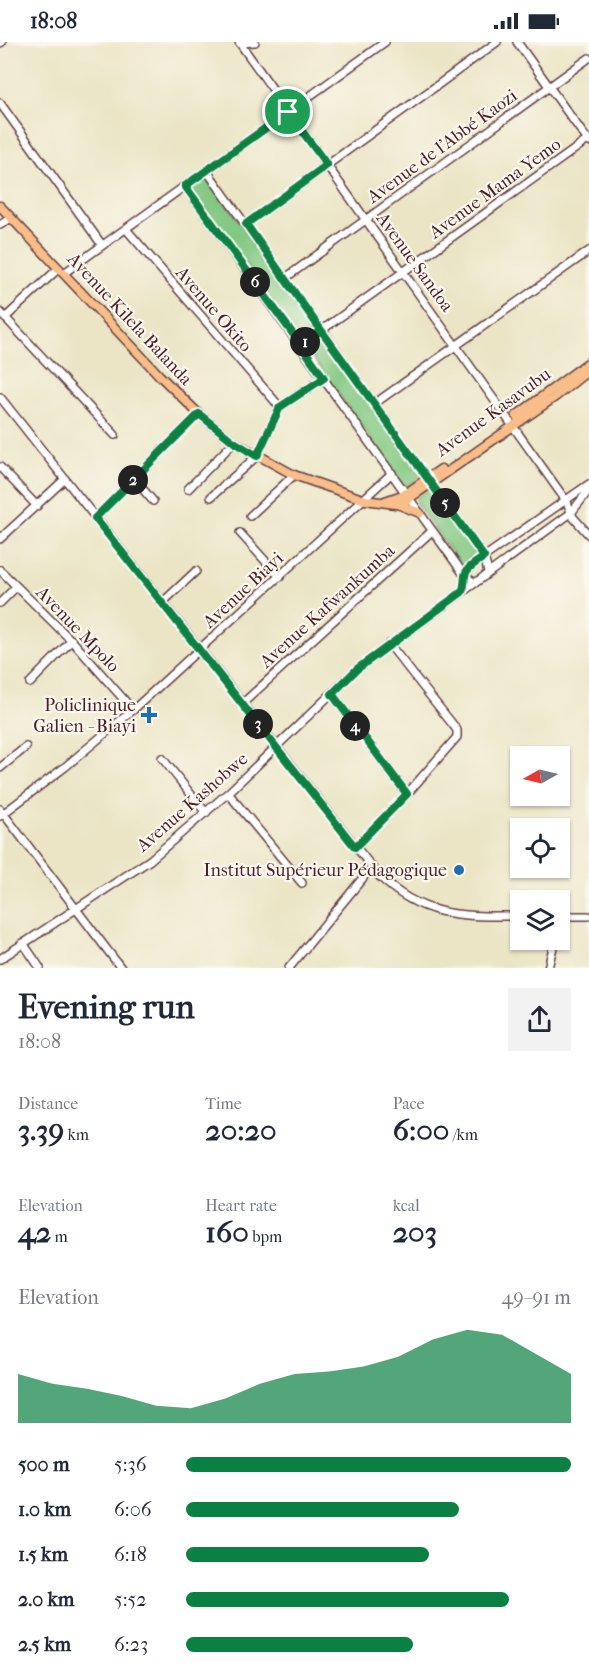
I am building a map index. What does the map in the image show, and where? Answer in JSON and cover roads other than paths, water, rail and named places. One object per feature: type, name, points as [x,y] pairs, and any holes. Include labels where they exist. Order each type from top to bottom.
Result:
[{"type":"main road","name":"Avenue Kilela Balanda","points":[[0,206],[160,376],[199,414],[234,442],[294,475],[365,500],[396,503],[408,496]]},
{"type":"main road","name":"Avenue Kasavubu","points":[[382,502],[408,496],[511,423],[589,362]]},
{"type":"main road","name":"Avenue Kasavubu","points":[[511,423],[555,397],[589,370]]},
{"type":"main road","points":[[396,503],[420,513]]},
{"type":"street","points":[[239,43],[255,42],[249,57]]},
{"type":"street","points":[[115,435],[3,315],[62,270],[126,229],[385,42]]},
{"type":"street","points":[[246,224],[497,42]]},
{"type":"street","points":[[517,42],[588,141]]},
{"type":"street","name":"Avenue Sandoa","points":[[239,43],[566,500],[576,521],[589,535]]},
{"type":"street","name":"Avenue de l'Abbé Kaozi","points":[[284,279],[589,58]]},
{"type":"street","points":[[0,103],[102,245]]},
{"type":"street","name":"Avenue Mama Yemo","points":[[301,345],[588,141]]},
{"type":"street","points":[[207,171],[484,557],[488,572]]},
{"type":"street","points":[[185,186],[465,577],[475,583]]},
{"type":"street","points":[[0,225],[11,218]]},
{"type":"street","name":"Avenue Okito","points":[[126,229],[280,407]]},
{"type":"street","points":[[374,404],[589,250]]},
{"type":"street","points":[[211,497],[257,456],[280,407],[324,378]]},
{"type":"street","points":[[0,397],[371,868],[402,895],[432,910],[465,916],[510,916]]},
{"type":"street","points":[[95,518],[199,414]]},
{"type":"street","points":[[188,489],[234,442]]},
{"type":"street","points":[[0,467],[37,506]]},
{"type":"street","name":"Avenue Biayi","points":[[1,813],[74,760],[134,710],[392,473]]},
{"type":"street","points":[[250,516],[294,475]]},
{"type":"street","points":[[0,539],[65,479]]},
{"type":"street","points":[[134,479],[153,501]]},
{"type":"street","points":[[462,592],[465,577],[471,566],[589,484]]},
{"type":"street","name":"Avenue Kashobwe","points":[[0,959],[150,860],[228,793],[357,669],[571,513],[589,490]]},
{"type":"street","name":"Avenue Kafwankumba","points":[[243,703],[432,531]]},
{"type":"street","points":[[240,532],[280,577]]},
{"type":"street","name":"Avenue Mpolo","points":[[0,570],[72,640],[134,710]]},
{"type":"street","points":[[162,603],[196,571]]},
{"type":"street","points":[[0,603],[16,587]]},
{"type":"street","points":[[30,683],[72,640]]},
{"type":"street","points":[[355,847],[456,741],[458,734],[389,645]]},
{"type":"street","points":[[332,694],[407,794]]},
{"type":"street","points":[[0,768],[26,747]]},
{"type":"street","points":[[162,758],[206,813]]},
{"type":"street","points":[[228,793],[302,883]]},
{"type":"street","points":[[1,813],[121,968]]},
{"type":"street","points":[[294,966],[371,868]]},
{"type":"street","points":[[570,917],[589,916]]},
{"type":"street","points":[[23,943],[40,968]]},
{"type":"street","points":[[548,968],[552,950]]},
{"type":"place","name":"Policlinique Galien - Biayi","points":[[149,715]]},
{"type":"place","name":"Institut Supérieur Pédagogique","points":[[459,870]]}]
